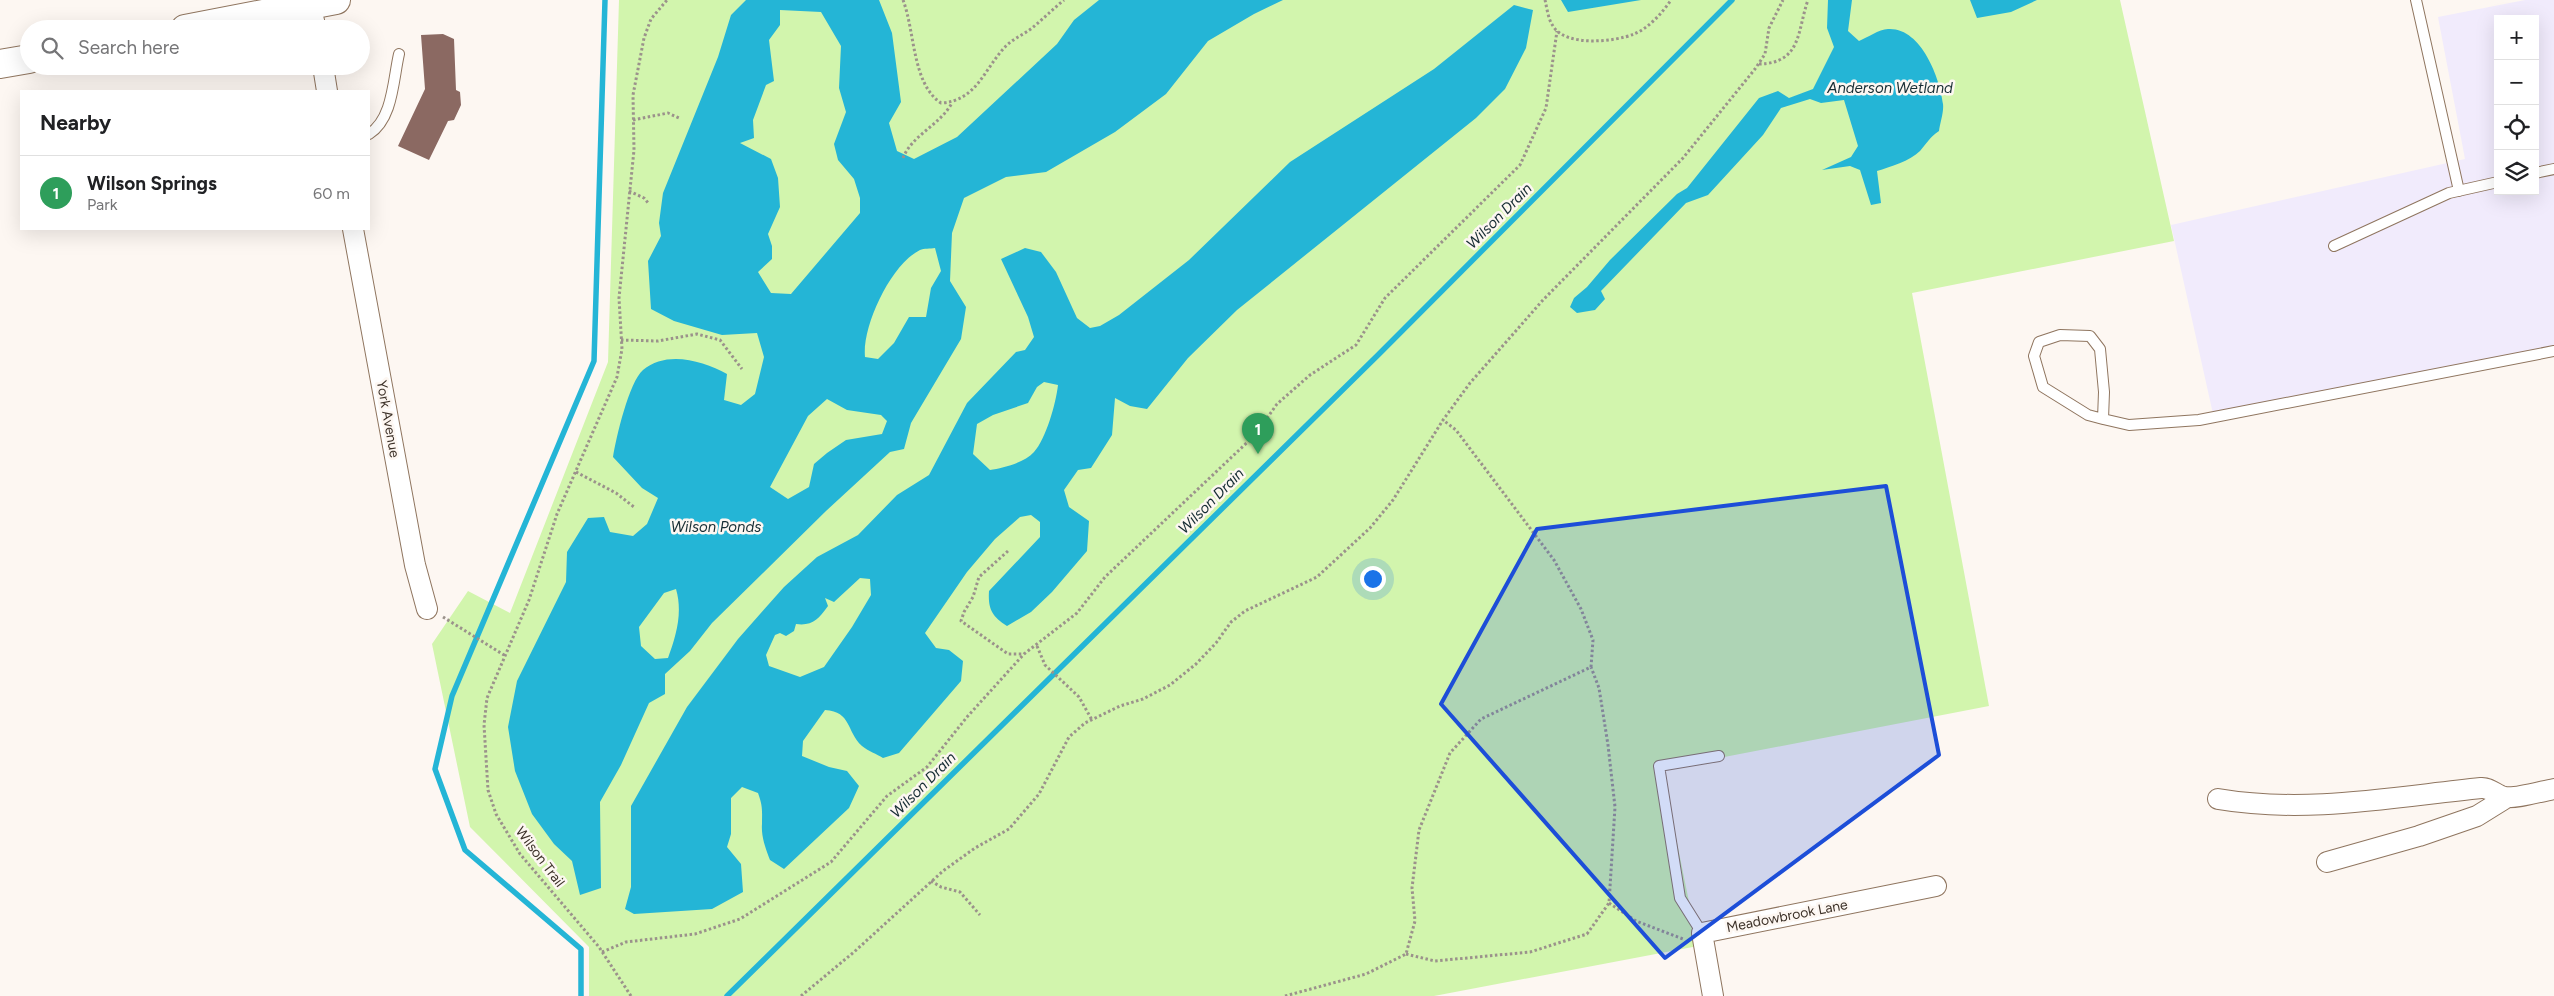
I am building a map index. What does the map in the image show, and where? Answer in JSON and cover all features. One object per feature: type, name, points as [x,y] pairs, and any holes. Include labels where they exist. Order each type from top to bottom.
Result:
[{"type":"street","points":[[242,20],[318,8]]},
{"type":"street","points":[[0,64],[20,60]]},
{"type":"street","points":[[324,75],[327,90]]},
{"type":"street","name":"York Avenue","points":[[353,230],[415,565],[426,609]]},
{"type":"street","points":[[2218,799],[2254,805],[2303,806],[2372,802],[2484,788],[2506,798]]},
{"type":"street","points":[[2327,862],[2418,836],[2477,816],[2506,798],[2554,789]]},
{"type":"street","name":"Meadowbrook Lane","points":[[1703,940],[1936,886]]},
{"type":"street","points":[[1703,940],[1713,996]]},
{"type":"lane","points":[[2416,0],[2459,191]]},
{"type":"lane","points":[[370,133],[380,127],[386,113],[399,54]]},
{"type":"lane","points":[[2539,173],[2554,169]]},
{"type":"lane","points":[[2334,246],[2448,194],[2494,183]]},
{"type":"lane","points":[[2103,419],[2104,392],[2100,349],[2090,336],[2060,335],[2039,342],[2034,356],[2043,387],[2088,415],[2103,419],[2129,425],[2199,420],[2554,351]]},
{"type":"lane","points":[[1703,940],[1680,898],[1659,766],[1719,756]]},
{"type":"path","name":"Wilson Trail","points":[[631,996],[602,952],[520,854],[496,814],[488,790],[484,725],[487,698],[529,600],[557,514],[617,377],[621,340],[619,298],[634,150],[633,95],[644,38],[651,19],[667,0]]},
{"type":"path","points":[[903,0],[910,19],[920,75],[926,89],[933,98],[941,103],[952,103],[964,98],[973,90],[1004,48],[1032,28],[1064,0]]},
{"type":"path","points":[[1546,0],[1553,27],[1562,35],[1580,40],[1604,40],[1634,34],[1649,24],[1671,0]]},
{"type":"path","points":[[801,996],[931,881],[975,848],[1009,829],[1039,794],[1068,737],[1092,720],[1120,706],[1143,699],[1170,685],[1196,664],[1216,643],[1231,622],[1245,611],[1317,577],[1370,528],[1393,500],[1443,420],[1500,347],[1683,158],[1759,64],[1765,54],[1769,28],[1783,0]]},
{"type":"path","points":[[1759,64],[1785,58],[1796,43],[1808,0]]},
{"type":"path","points":[[602,952],[626,942],[695,934],[740,919],[831,862],[887,796],[927,767],[967,716],[1024,654],[1077,613],[1105,576],[1255,436],[1277,404],[1310,375],[1356,345],[1385,298],[1520,165],[1546,108],[1557,31]]},
{"type":"path","points":[[903,158],[906,150],[946,114],[952,103]]},
{"type":"path","points":[[633,120],[668,113],[679,118]]},
{"type":"path","points":[[630,191],[644,198],[649,204]]},
{"type":"path","points":[[621,340],[658,341],[697,334],[720,340],[742,369]]},
{"type":"path","points":[[1285,996],[1366,974],[1406,954],[1435,961],[1530,952],[1587,934],[1610,904],[1615,807],[1604,717],[1599,688],[1591,667],[1593,640],[1580,608],[1554,560],[1456,430],[1443,420]]},
{"type":"path","points":[[576,472],[616,493],[634,507]]},
{"type":"path","points":[[1008,550],[979,577],[973,597],[961,621],[1008,654],[1024,654]]},
{"type":"path","points":[[453,621],[504,655]]},
{"type":"path","points":[[1036,646],[1046,667],[1079,698],[1092,720]]},
{"type":"path","points":[[1406,954],[1415,920],[1412,888],[1420,830],[1450,753],[1481,718],[1591,667]]},
{"type":"path","points":[[931,881],[941,887],[960,892],[980,915]]},
{"type":"path","points":[[1610,904],[1636,921],[1703,940]]},
{"type":"highlighted area","points":[[1886,486],[1939,755],[1665,958],[1441,704],[1537,529]]},
{"type":"shaded area","points":[[2525,0],[2554,0],[2554,347],[2213,414],[2171,225],[2465,159],[2438,17]]},
{"type":"green space","points":[[619,0],[2120,0],[2174,241],[1912,293],[1989,706],[1662,769],[1698,946],[1434,996],[589,996],[589,947],[470,827],[432,644],[468,591],[510,613],[608,362]]},
{"type":"water","name":"Wilson Ponds","points":[[746,0],[879,0],[892,33],[901,102],[889,123],[897,151],[914,159],[957,137],[1057,44],[1074,20],[1099,0],[1283,0],[1254,14],[1208,41],[1166,94],[1115,132],[1046,172],[1006,177],[964,198],[952,233],[950,281],[966,307],[961,339],[911,423],[904,449],[890,452],[826,511],[712,623],[690,651],[665,674],[665,694],[649,703],[621,765],[600,802],[601,888],[580,895],[572,861],[554,844],[532,814],[515,771],[508,727],[517,681],[566,582],[567,552],[588,518],[604,517],[610,532],[633,536],[647,524],[658,498],[642,488],[613,457],[628,398],[638,376],[643,370],[663,360],[685,360],[707,365],[727,374],[724,400],[741,405],[755,394],[764,357],[757,333],[722,335],[674,321],[651,309],[648,261],[661,236],[659,223],[663,193],[718,57],[731,15]],"holes":[[[780,10],[821,12],[841,46],[839,88],[846,112],[834,144],[838,160],[854,179],[860,198],[860,213],[791,294],[771,293],[758,272],[772,259],[772,246],[768,234],[780,207],[778,178],[771,159],[740,143],[754,138],[753,120],[766,85],[774,81],[769,40],[780,25]],[[935,248],[941,271],[931,288],[926,317],[909,317],[894,343],[878,359],[865,357],[868,329],[880,297],[899,268],[909,257],[922,249]],[[827,399],[847,410],[881,415],[887,421],[882,434],[846,440],[827,453],[814,464],[809,487],[788,499],[770,487],[808,416]],[[676,589],[679,607],[678,624],[668,658],[655,659],[641,646],[639,627],[664,593]]]},
{"type":"water","points":[[1561,0],[1641,0],[1568,12]]},
{"type":"water","name":"Anderson Wetland","points":[[1828,0],[1852,0],[1848,31],[1859,41],[1884,29],[1888,29],[1900,31],[1910,36],[1919,45],[1933,68],[1941,93],[1943,107],[1939,131],[1911,158],[1877,171],[1881,203],[1871,205],[1860,170],[1850,166],[1822,170],[1851,157],[1858,146],[1844,100],[1821,103],[1810,99],[1781,108],[1763,135],[1708,195],[1686,203],[1601,291],[1605,299],[1595,310],[1577,313],[1570,307],[1574,298],[1677,194],[1687,188],[1759,98],[1778,91],[1789,98],[1813,89],[1834,47],[1827,28]]},
{"type":"water","points":[[1970,0],[2037,0],[2011,12],[1977,18]]},
{"type":"water","points":[[1514,5],[1533,10],[1526,48],[1505,89],[1476,118],[1237,310],[1188,358],[1147,409],[1130,406],[1115,398],[1112,435],[1091,468],[1078,470],[1064,490],[1069,507],[1089,521],[1087,551],[1052,592],[1031,612],[1007,626],[994,615],[990,607],[989,591],[1040,537],[1040,522],[1031,515],[1020,517],[995,539],[967,572],[925,633],[936,648],[949,650],[963,661],[961,681],[899,753],[883,758],[867,749],[857,740],[848,723],[840,714],[825,710],[803,741],[802,756],[829,767],[847,771],[859,786],[849,808],[784,869],[770,860],[767,852],[762,834],[762,808],[758,793],[742,787],[731,798],[731,834],[727,847],[741,864],[743,892],[712,909],[634,914],[625,909],[631,887],[631,806],[687,707],[738,639],[784,587],[817,557],[858,535],[897,495],[929,475],[967,403],[1016,352],[1025,350],[1034,337],[1028,317],[1001,259],[1025,248],[1041,252],[1056,272],[1077,318],[1090,328],[1100,326],[1119,315],[1189,260],[1290,162],[1434,69]],"holes":[[[1044,382],[1058,385],[1050,420],[1043,439],[1030,456],[1019,462],[990,470],[973,454],[977,424],[993,415],[1028,403],[1037,387]],[[860,578],[870,579],[871,595],[852,627],[824,667],[800,677],[769,666],[766,655],[775,635],[780,633],[786,636],[794,631],[796,624],[806,624],[814,621],[828,606],[825,598],[834,602]]]},
{"type":"building","points":[[443,34],[454,39],[456,90],[460,92],[461,105],[454,120],[448,121],[429,160],[398,146],[425,89],[421,35]]},
{"type":"waterway","points":[[581,996],[581,949],[465,850],[435,769],[452,696],[594,361],[605,0]]},
{"type":"waterway","name":"Wilson Drain","points":[[727,996],[1378,355],[1732,0]]},
{"type":"place","name":"Wilson Springs","points":[[1258,454]]}]
